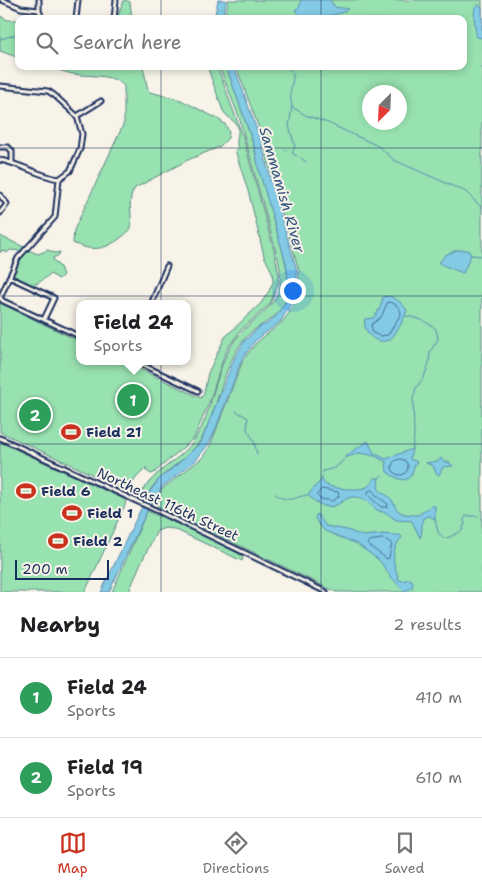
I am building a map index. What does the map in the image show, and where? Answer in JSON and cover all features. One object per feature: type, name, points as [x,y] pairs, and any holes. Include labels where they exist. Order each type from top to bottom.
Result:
[{"type":"street","points":[[2,0],[21,8],[39,10]]},
{"type":"street","points":[[39,0],[41,15]]},
{"type":"street","points":[[76,15],[78,0]]},
{"type":"street","points":[[114,15],[116,0]]},
{"type":"street","points":[[0,86],[48,91],[54,94],[77,116],[82,134],[80,149],[70,171],[59,179],[51,178],[0,160]]},
{"type":"street","points":[[77,116],[102,101]]},
{"type":"street","points":[[0,147],[8,147],[12,150],[12,163]]},
{"type":"street","points":[[59,179],[54,220],[18,258],[0,298],[76,335]]},
{"type":"street","points":[[0,195],[7,204],[0,213]]},
{"type":"street","points":[[152,300],[167,266]]},
{"type":"street","points":[[9,277],[54,298],[44,320]]},
{"type":"street","points":[[143,365],[198,391]]},
{"type":"street","name":"Northeast 116th Street","points":[[0,438],[133,499],[326,592]]},
{"type":"green space","points":[[228,0],[482,0],[482,592],[336,592],[153,504],[162,489],[202,458],[210,446],[243,360],[256,343],[282,322],[289,313],[297,296],[299,271],[271,175],[263,139],[237,70],[467,70],[467,15],[226,15]]},
{"type":"green space","points":[[123,1],[130,2],[132,15],[118,15]]},
{"type":"green space","points":[[0,16],[8,20],[15,20],[15,57],[0,51]]},
{"type":"green space","points":[[60,70],[144,70],[150,92],[181,100],[218,119],[225,124],[229,132],[228,138],[219,147],[188,160],[135,188],[130,203],[131,229],[118,240],[105,247],[82,247],[73,243],[74,230],[124,123],[124,86],[107,77],[73,74]]},
{"type":"green space","points":[[208,70],[218,70],[243,137],[274,250],[279,275],[278,284],[270,304],[241,330],[229,346],[209,403],[194,438],[154,473],[151,474],[145,470],[147,467],[136,478],[128,491],[0,432],[0,303],[76,340],[76,365],[131,365],[201,398],[204,393],[208,373],[225,337],[261,303],[273,282],[272,272],[264,256],[249,194],[235,150],[238,149],[238,127],[223,111]]},
{"type":"green space","points":[[221,70],[227,70],[252,141],[285,259],[288,279],[287,296],[281,310],[271,319],[253,330],[237,350],[227,371],[212,416],[202,438],[189,454],[157,481],[146,498],[140,496],[152,479],[189,447],[195,439],[206,417],[225,357],[231,346],[239,335],[267,309],[279,289],[281,276],[278,259],[239,117]]},
{"type":"green space","points":[[0,236],[24,247],[21,251],[10,250],[7,253],[2,250],[0,253]]},
{"type":"green space","points":[[28,250],[38,254],[48,250],[55,253],[60,252],[59,255],[53,258],[63,275],[59,279],[50,274],[35,284],[27,284],[11,276],[20,258]]},
{"type":"green space","points":[[0,442],[126,500],[85,592],[0,592]]},
{"type":"green space","points":[[147,511],[206,536],[241,555],[242,561],[174,529],[165,528],[157,531],[129,592],[112,592]]},
{"type":"water","points":[[218,0],[226,0],[224,15],[215,15]]},
{"type":"water","points":[[301,0],[330,0],[335,7],[348,9],[333,15],[299,15],[295,10],[300,6]]},
{"type":"water","points":[[478,5],[482,7],[482,38],[477,37],[474,18],[474,10]]},
{"type":"water","points":[[227,70],[235,70],[262,144],[297,271],[295,296],[281,321],[255,341],[242,359],[208,445],[195,461],[162,487],[146,513],[109,592],[101,592],[148,494],[160,478],[201,442],[234,359],[245,340],[258,328],[276,316],[287,300],[289,288],[286,263],[259,171],[255,149]]},
{"type":"water","points":[[457,250],[468,250],[471,255],[463,273],[439,263],[445,255]]},
{"type":"water","points":[[383,297],[395,298],[407,310],[394,335],[389,340],[379,341],[374,339],[368,332],[365,319],[373,318],[380,309]]},
{"type":"water","points":[[368,441],[374,453],[386,459],[412,449],[410,459],[417,462],[410,477],[404,480],[393,476],[387,472],[386,462],[375,456],[360,453],[347,457],[347,455]]},
{"type":"water","points":[[441,458],[453,466],[443,467],[439,475],[433,466],[426,463],[438,461]]},
{"type":"water","points":[[375,478],[379,478],[379,490],[389,497],[397,509],[404,514],[418,515],[435,506],[435,519],[429,516],[423,518],[420,538],[412,521],[396,519],[387,513],[379,511],[360,498],[350,497],[328,507],[317,503],[308,495],[322,479],[324,483],[330,486],[353,489],[367,487]]},
{"type":"water","points":[[317,514],[326,526],[347,530],[363,536],[400,535],[402,537],[397,543],[394,554],[395,566],[399,580],[412,580],[412,588],[404,591],[379,560],[357,544],[325,531],[315,518]]},
{"type":"waterway","points":[[0,39],[15,35]]},
{"type":"waterway","points":[[290,70],[293,73],[293,78],[290,94],[292,107],[289,126],[295,146],[292,153],[297,156]]},
{"type":"waterway","points":[[292,107],[305,115],[328,123],[378,146],[394,160],[466,192],[482,208]]},
{"type":"waterway","points":[[301,158],[306,162]]},
{"type":"waterway","points":[[471,255],[482,256]]},
{"type":"waterway","points":[[406,316],[422,320],[432,326],[436,329],[438,339],[430,352],[429,363],[424,377],[416,388],[413,399],[414,436],[412,449]]},
{"type":"waterway","points":[[236,411],[248,418],[247,429],[254,441],[257,454]]},
{"type":"waterway","points":[[323,473],[323,471],[335,468],[347,457]]},
{"type":"waterway","points":[[379,478],[382,475]]},
{"type":"waterway","points":[[275,494],[284,499],[308,495]]},
{"type":"waterway","points":[[435,519],[438,532],[443,538],[450,537],[463,530],[466,516],[478,516]]},
{"type":"place","name":"Field 24","points":[[133,400]]},
{"type":"place","name":"Field 19","points":[[35,415]]},
{"type":"place","name":"Field 21","points":[[71,432]]},
{"type":"place","name":"Field 6","points":[[26,491]]},
{"type":"place","name":"Field 1","points":[[72,513]]},
{"type":"place","name":"Field 2","points":[[58,541]]},
{"type":"water label","name":"Sammamish River","points":[[282,190]]}]
